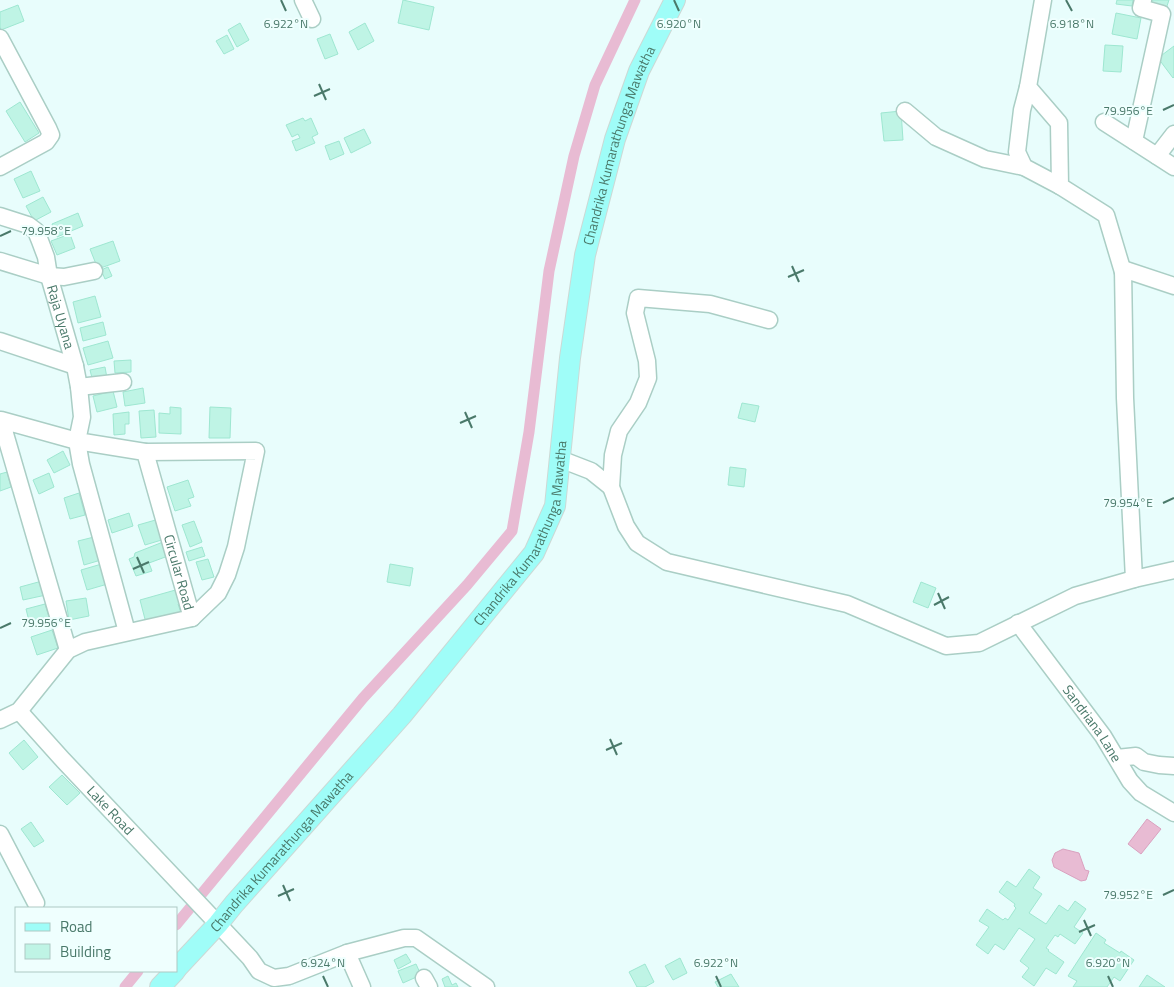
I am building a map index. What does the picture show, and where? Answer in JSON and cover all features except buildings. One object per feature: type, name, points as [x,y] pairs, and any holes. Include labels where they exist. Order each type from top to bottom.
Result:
[{"type":"main road","name":"Chandrika Kumarathunga Mawatha","points":[[178,967],[214,919],[234,904],[402,716],[534,553],[555,506],[570,358],[585,255],[615,138],[639,71],[675,0]]},
{"type":"main road","name":"Chandrika Kumarathunga Mawatha","points":[[160,987],[174,972]]},
{"type":"street","points":[[303,0],[312,19]]},
{"type":"street","points":[[1024,167],[1017,152],[1022,110],[1044,0]]},
{"type":"street","points":[[1134,140],[1162,14],[1141,8],[1143,0]]},
{"type":"street","points":[[0,38],[7,66],[51,135],[46,142],[0,167]]},
{"type":"street","points":[[1028,87],[1059,123],[1060,186]]},
{"type":"street","points":[[904,111],[936,137],[985,158],[1024,167],[1060,186],[1106,215],[1123,272],[1125,398],[1134,579]]},
{"type":"street","points":[[1104,122],[1174,167]]},
{"type":"street","points":[[1158,156],[1174,134]]},
{"type":"street","name":"Raja Uyana","points":[[0,216],[28,225],[36,231],[46,257],[49,276],[75,366],[79,387],[82,417],[77,441]]},
{"type":"street","points":[[0,261],[49,276],[64,277],[94,271]]},
{"type":"street","points":[[1123,272],[1123,268],[1174,286]]},
{"type":"street","points":[[769,320],[710,304],[638,298],[635,313],[647,361],[648,378],[638,404],[619,430],[613,455],[611,488],[626,526],[637,543],[667,562],[847,604],[946,646],[979,643],[1075,596],[1174,570]]},
{"type":"street","points":[[0,341],[75,366]]},
{"type":"street","points":[[79,387],[123,382]]},
{"type":"street","points":[[68,650],[1,420],[77,441],[145,452],[256,451],[236,547],[227,575],[218,594],[192,618]]},
{"type":"street","points":[[77,441],[81,464],[127,632]]},
{"type":"street","name":"Circular Road","points":[[18,711],[68,650],[85,642],[192,618],[145,452]]},
{"type":"street","points":[[560,459],[591,471],[611,488]]},
{"type":"street","name":"Sandriana Lane","points":[[1018,623],[1104,736],[1130,780],[1141,793],[1174,813]]},
{"type":"street","points":[[0,720],[18,711]]},
{"type":"street","name":"Lake Road","points":[[18,711],[214,919],[250,958],[259,971],[276,982]]},
{"type":"street","points":[[1117,758],[1136,756],[1144,762],[1174,766]]},
{"type":"street","points":[[0,834],[36,904]]},
{"type":"street","points":[[276,982],[347,953],[404,938],[416,938],[486,987]]},
{"type":"street","points":[[347,953],[362,987]]},
{"type":"shaded area","points":[[1147,819],[1161,829],[1141,854],[1128,844]]},
{"type":"shaded area","points":[[1063,849],[1079,853],[1085,870],[1089,871],[1086,880],[1081,881],[1054,867],[1052,860],[1055,853]]},
{"type":"waterway","points":[[178,923],[363,698],[467,585],[512,531],[529,432],[549,271],[574,156],[595,85],[635,0]]},
{"type":"waterway","points":[[125,987],[137,972]]}]
